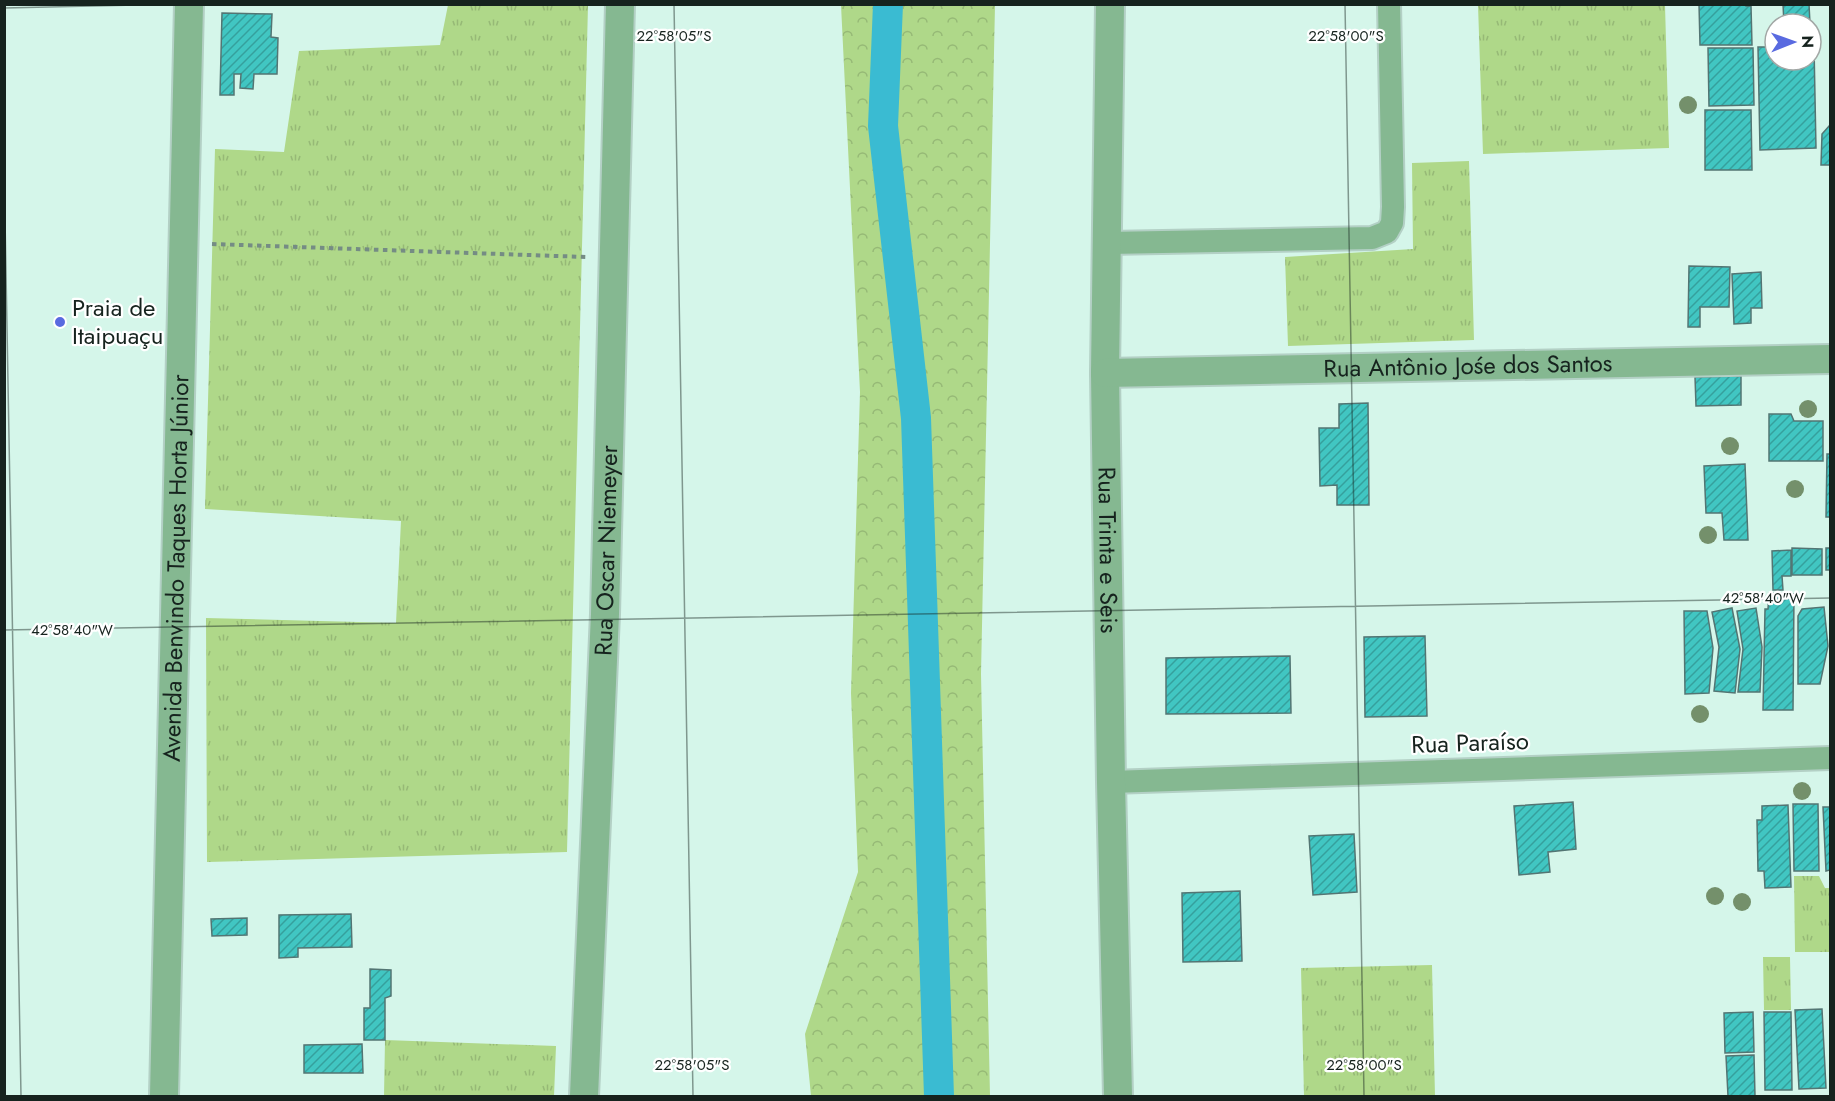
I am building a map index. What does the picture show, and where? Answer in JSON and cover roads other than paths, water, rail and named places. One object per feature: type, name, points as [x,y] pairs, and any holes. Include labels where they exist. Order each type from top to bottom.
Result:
[{"type":"street","name":"Avenida Benvindo Taques Horta Júnior","points":[[164,1096],[189,4]]},
{"type":"street","name":"Rua Oscar Niemeyer","points":[[584,1096],[605,614],[620,4]]},
{"type":"street","name":"Rua Trinta e Seis","points":[[1110,4],[1106,372],[1118,1096]]},
{"type":"street","points":[[1108,243],[1372,238],[1387,232],[1392,223],[1393,207],[1389,4]]},
{"type":"street","name":"Rua Antônio Jośe dos Santos","points":[[1106,372],[1830,359]]},
{"type":"street","name":"Rua Paraíso","points":[[1111,782],[1830,758]]},
{"type":"waterway","points":[[888,4],[883,126],[916,418],[939,1096]]},
{"type":"place","name":"Praia de Itaipuaçu","points":[[60,322]]}]
